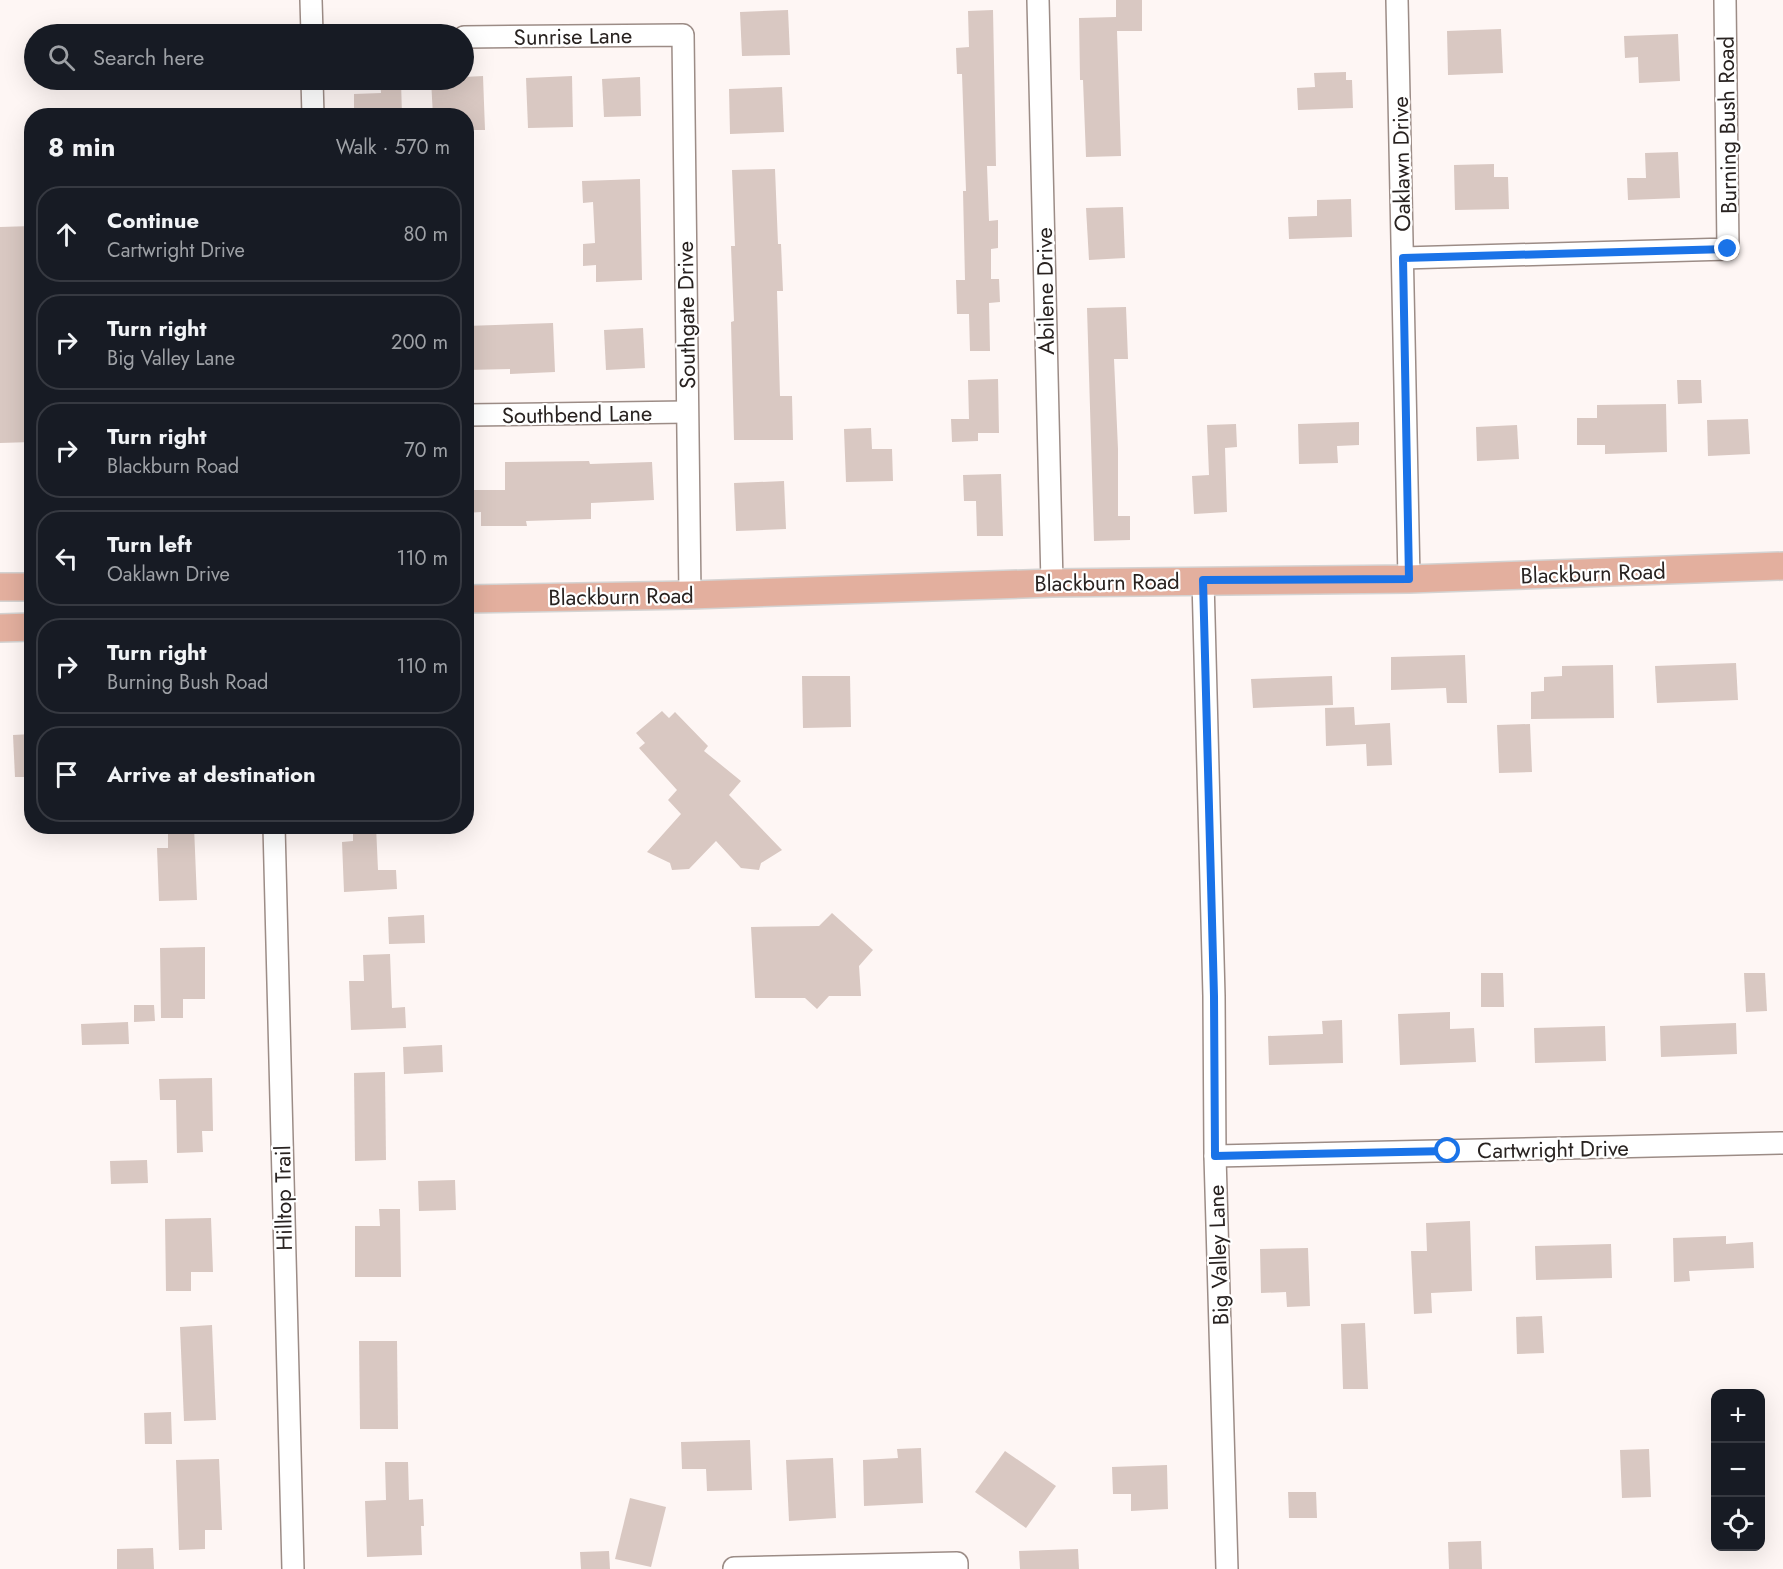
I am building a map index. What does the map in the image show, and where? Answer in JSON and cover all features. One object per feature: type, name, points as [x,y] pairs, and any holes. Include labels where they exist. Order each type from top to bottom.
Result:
[{"type":"main road","name":"Blackburn Road","points":[[474,599],[690,595],[1052,583],[1409,579],[1783,566]]},
{"type":"main road","points":[[0,587],[24,587]]},
{"type":"main road","points":[[0,628],[24,627]]},
{"type":"street","points":[[311,0],[312,24]]},
{"type":"street","name":"Abilene Drive","points":[[1038,0],[1052,583]]},
{"type":"street","name":"Oaklawn Drive","points":[[1397,0],[1409,579]]},
{"type":"street","name":"Burning Bush Road","points":[[1403,258],[1728,249],[1725,0]]},
{"type":"street","name":"Sunrise Lane","points":[[474,37],[682,35]]},
{"type":"street","name":"Southgate Drive","points":[[682,35],[690,595]]},
{"type":"street","points":[[312,90],[313,108]]},
{"type":"street","name":"Southbend Lane","points":[[474,415],[687,412]]},
{"type":"street","name":"Big Valley Lane","points":[[1203,580],[1214,996],[1215,1156],[1227,1569]]},
{"type":"street","name":"Hilltop Trail","points":[[274,834],[293,1569]]},
{"type":"street","name":"Cartwright Drive","points":[[1215,1156],[1783,1143]]},
{"type":"street","points":[[734,1569],[957,1563],[957,1569]]},
{"type":"building","points":[[1116,0],[1142,0],[1142,31],[1117,31],[1121,156],[1086,157],[1083,80],[1080,80],[1079,18],[1116,17]]},
{"type":"building","points":[[788,10],[790,55],[742,56],[740,12]]},
{"type":"building","points":[[993,10],[996,166],[987,166],[989,221],[998,220],[998,248],[991,249],[991,279],[999,279],[1000,302],[989,303],[990,351],[970,351],[969,314],[957,314],[956,280],[965,280],[963,191],[966,191],[962,74],[957,74],[956,48],[969,47],[968,11]]},
{"type":"building","points":[[1501,29],[1503,73],[1448,75],[1447,31]]},
{"type":"building","points":[[1678,34],[1680,81],[1639,83],[1638,57],[1625,58],[1624,36]]},
{"type":"building","points":[[1346,72],[1346,80],[1352,80],[1353,108],[1298,110],[1297,88],[1315,87],[1314,73]]},
{"type":"building","points":[[474,76],[483,76],[485,130],[474,130],[474,108],[433,108],[432,90],[474,90]]},
{"type":"building","points":[[572,76],[573,127],[528,128],[526,78]]},
{"type":"building","points":[[640,77],[641,116],[604,117],[602,79]]},
{"type":"building","points":[[782,87],[784,132],[730,134],[729,89]]},
{"type":"building","points":[[381,90],[401,90],[402,108],[354,108],[354,94],[381,93]]},
{"type":"building","points":[[1678,152],[1680,198],[1628,200],[1627,178],[1646,178],[1645,153]]},
{"type":"building","points":[[1494,164],[1494,177],[1508,177],[1509,209],[1455,210],[1454,165]]},
{"type":"building","points":[[775,169],[778,244],[781,244],[783,291],[777,291],[780,396],[792,396],[793,440],[734,440],[731,322],[734,321],[731,246],[735,246],[732,170]]},
{"type":"building","points":[[640,179],[642,280],[596,282],[596,265],[583,266],[583,244],[595,243],[593,202],[583,203],[582,181]]},
{"type":"building","points":[[1351,199],[1352,237],[1289,239],[1288,217],[1317,216],[1317,200]]},
{"type":"building","points":[[1123,207],[1125,258],[1089,260],[1086,208]]},
{"type":"building","points":[[24,226],[24,442],[0,443],[0,227]]},
{"type":"building","points":[[1126,307],[1128,359],[1114,359],[1118,516],[1130,516],[1130,540],[1094,541],[1087,308]]},
{"type":"building","points":[[553,323],[555,372],[510,374],[510,369],[474,370],[474,326]]},
{"type":"building","points":[[643,328],[645,368],[606,370],[604,330]]},
{"type":"building","points":[[998,379],[999,433],[978,433],[978,441],[952,442],[951,419],[969,419],[968,380]]},
{"type":"building","points":[[1677,380],[1701,380],[1702,403],[1678,404]]},
{"type":"building","points":[[1666,404],[1667,452],[1605,454],[1605,445],[1577,445],[1577,418],[1597,418],[1597,405]]},
{"type":"building","points":[[1748,419],[1750,454],[1708,456],[1707,420]]},
{"type":"building","points":[[1359,422],[1359,445],[1337,446],[1338,463],[1299,464],[1298,424]]},
{"type":"building","points":[[1236,424],[1237,447],[1225,448],[1227,512],[1194,514],[1192,476],[1209,475],[1207,425]]},
{"type":"building","points":[[1517,425],[1519,459],[1477,461],[1476,427]]},
{"type":"building","points":[[871,428],[872,449],[892,449],[893,481],[846,482],[844,429]]},
{"type":"building","points":[[589,461],[590,464],[652,462],[654,500],[591,503],[591,519],[526,521],[527,526],[481,526],[481,512],[474,512],[474,490],[505,490],[505,462]]},
{"type":"building","points":[[1001,474],[1003,536],[977,536],[976,501],[964,501],[963,475]]},
{"type":"building","points":[[784,481],[786,529],[736,531],[734,483]]},
{"type":"building","points":[[1465,655],[1467,703],[1447,703],[1446,688],[1391,690],[1391,657]]},
{"type":"building","points":[[1736,663],[1738,700],[1657,703],[1655,666]]},
{"type":"building","points":[[1613,665],[1614,718],[1531,719],[1531,692],[1544,691],[1544,677],[1562,676],[1562,666]]},
{"type":"building","points":[[802,676],[850,676],[851,727],[803,728]]},
{"type":"building","points":[[1332,676],[1333,705],[1253,708],[1251,679]]},
{"type":"building","points":[[1354,707],[1355,725],[1390,723],[1392,765],[1367,766],[1366,744],[1326,746],[1325,708]]},
{"type":"building","points":[[662,711],[669,718],[675,712],[708,746],[704,751],[741,781],[729,795],[782,850],[761,863],[759,870],[741,868],[716,841],[689,869],[672,870],[670,863],[647,852],[681,814],[668,800],[677,790],[639,748],[645,743],[636,733]]},
{"type":"building","points":[[1530,724],[1532,772],[1499,773],[1497,725]]},
{"type":"building","points":[[24,734],[24,777],[15,777],[13,735]]},
{"type":"building","points":[[168,834],[194,834],[197,900],[159,901],[157,848],[168,848]]},
{"type":"building","points":[[353,834],[376,834],[378,870],[396,870],[397,889],[344,892],[342,842],[353,841]]},
{"type":"building","points":[[832,913],[873,950],[859,966],[861,996],[829,996],[817,1009],[805,998],[755,998],[751,927],[819,926]]},
{"type":"building","points":[[424,915],[425,943],[389,944],[388,917]]},
{"type":"building","points":[[205,947],[205,999],[183,999],[183,1018],[161,1018],[160,948]]},
{"type":"building","points":[[390,954],[392,1008],[405,1007],[406,1028],[351,1030],[349,981],[364,981],[363,955]]},
{"type":"building","points":[[1481,973],[1503,973],[1504,1007],[1481,1007]]},
{"type":"building","points":[[1744,973],[1765,973],[1767,1011],[1746,1012]]},
{"type":"building","points":[[134,1005],[154,1005],[155,1021],[134,1022]]},
{"type":"building","points":[[1450,1012],[1450,1029],[1474,1028],[1476,1062],[1400,1065],[1398,1014]]},
{"type":"building","points":[[1342,1020],[1343,1063],[1269,1065],[1268,1036],[1323,1034],[1322,1021]]},
{"type":"building","points":[[128,1022],[129,1044],[82,1045],[81,1024]]},
{"type":"building","points":[[1736,1023],[1737,1054],[1661,1057],[1660,1026]]},
{"type":"building","points":[[1605,1026],[1606,1061],[1535,1063],[1534,1028]]},
{"type":"building","points":[[442,1045],[443,1072],[404,1074],[403,1047]]},
{"type":"building","points":[[385,1072],[386,1160],[355,1161],[354,1073]]},
{"type":"building","points":[[212,1078],[213,1131],[202,1131],[203,1152],[177,1153],[176,1100],[160,1100],[159,1079]]},
{"type":"building","points":[[147,1160],[148,1183],[111,1184],[110,1161]]},
{"type":"building","points":[[455,1180],[456,1210],[419,1211],[418,1181]]},
{"type":"building","points":[[379,1209],[400,1209],[401,1277],[355,1277],[355,1226],[380,1226]]},
{"type":"building","points":[[211,1218],[213,1272],[191,1272],[191,1291],[166,1291],[165,1219]]},
{"type":"building","points":[[1470,1221],[1472,1291],[1431,1293],[1432,1313],[1414,1314],[1411,1251],[1427,1251],[1426,1223]]},
{"type":"building","points":[[1726,1236],[1726,1244],[1753,1242],[1754,1268],[1689,1271],[1690,1281],[1674,1282],[1673,1238]]},
{"type":"building","points":[[1611,1244],[1612,1278],[1536,1280],[1535,1246]]},
{"type":"building","points":[[1308,1248],[1310,1306],[1287,1307],[1286,1292],[1261,1293],[1260,1249]]},
{"type":"building","points":[[1542,1316],[1544,1353],[1517,1354],[1516,1317]]},
{"type":"building","points":[[1365,1323],[1368,1389],[1343,1389],[1341,1324]]},
{"type":"building","points":[[212,1325],[216,1420],[184,1421],[180,1327]]},
{"type":"building","points":[[359,1341],[397,1341],[398,1429],[360,1429]]},
{"type":"building","points":[[171,1412],[172,1444],[145,1444],[144,1413]]},
{"type":"building","points":[[750,1440],[752,1490],[707,1491],[706,1469],[682,1469],[681,1442]]},
{"type":"building","points":[[921,1448],[923,1503],[864,1506],[863,1460],[898,1458],[897,1449]]},
{"type":"building","points":[[1649,1449],[1651,1497],[1622,1498],[1620,1450]]},
{"type":"building","points":[[1005,1451],[1056,1486],[1026,1528],[975,1492]]},
{"type":"building","points":[[833,1458],[836,1518],[789,1521],[786,1460]]},
{"type":"building","points":[[219,1459],[222,1530],[205,1530],[205,1549],[179,1550],[176,1460]]},
{"type":"building","points":[[385,1462],[408,1462],[409,1500],[423,1499],[422,1555],[367,1557],[365,1501],[386,1500]]},
{"type":"building","points":[[1167,1465],[1168,1509],[1131,1511],[1131,1494],[1113,1494],[1112,1467]]},
{"type":"building","points":[[1288,1492],[1316,1492],[1317,1518],[1289,1518]]},
{"type":"building","points":[[630,1498],[666,1507],[651,1567],[615,1559]]},
{"type":"building","points":[[1481,1541],[1482,1569],[1449,1569],[1448,1542]]},
{"type":"building","points":[[153,1548],[154,1569],[117,1569],[117,1549]]},
{"type":"building","points":[[1078,1549],[1079,1569],[1020,1569],[1019,1551]]},
{"type":"building","points":[[609,1551],[610,1569],[581,1569],[580,1552]]},
{"type":"route","points":[[1448,1151],[1215,1156],[1214,996],[1203,580],[1409,579],[1403,258],[1728,249]]}]
